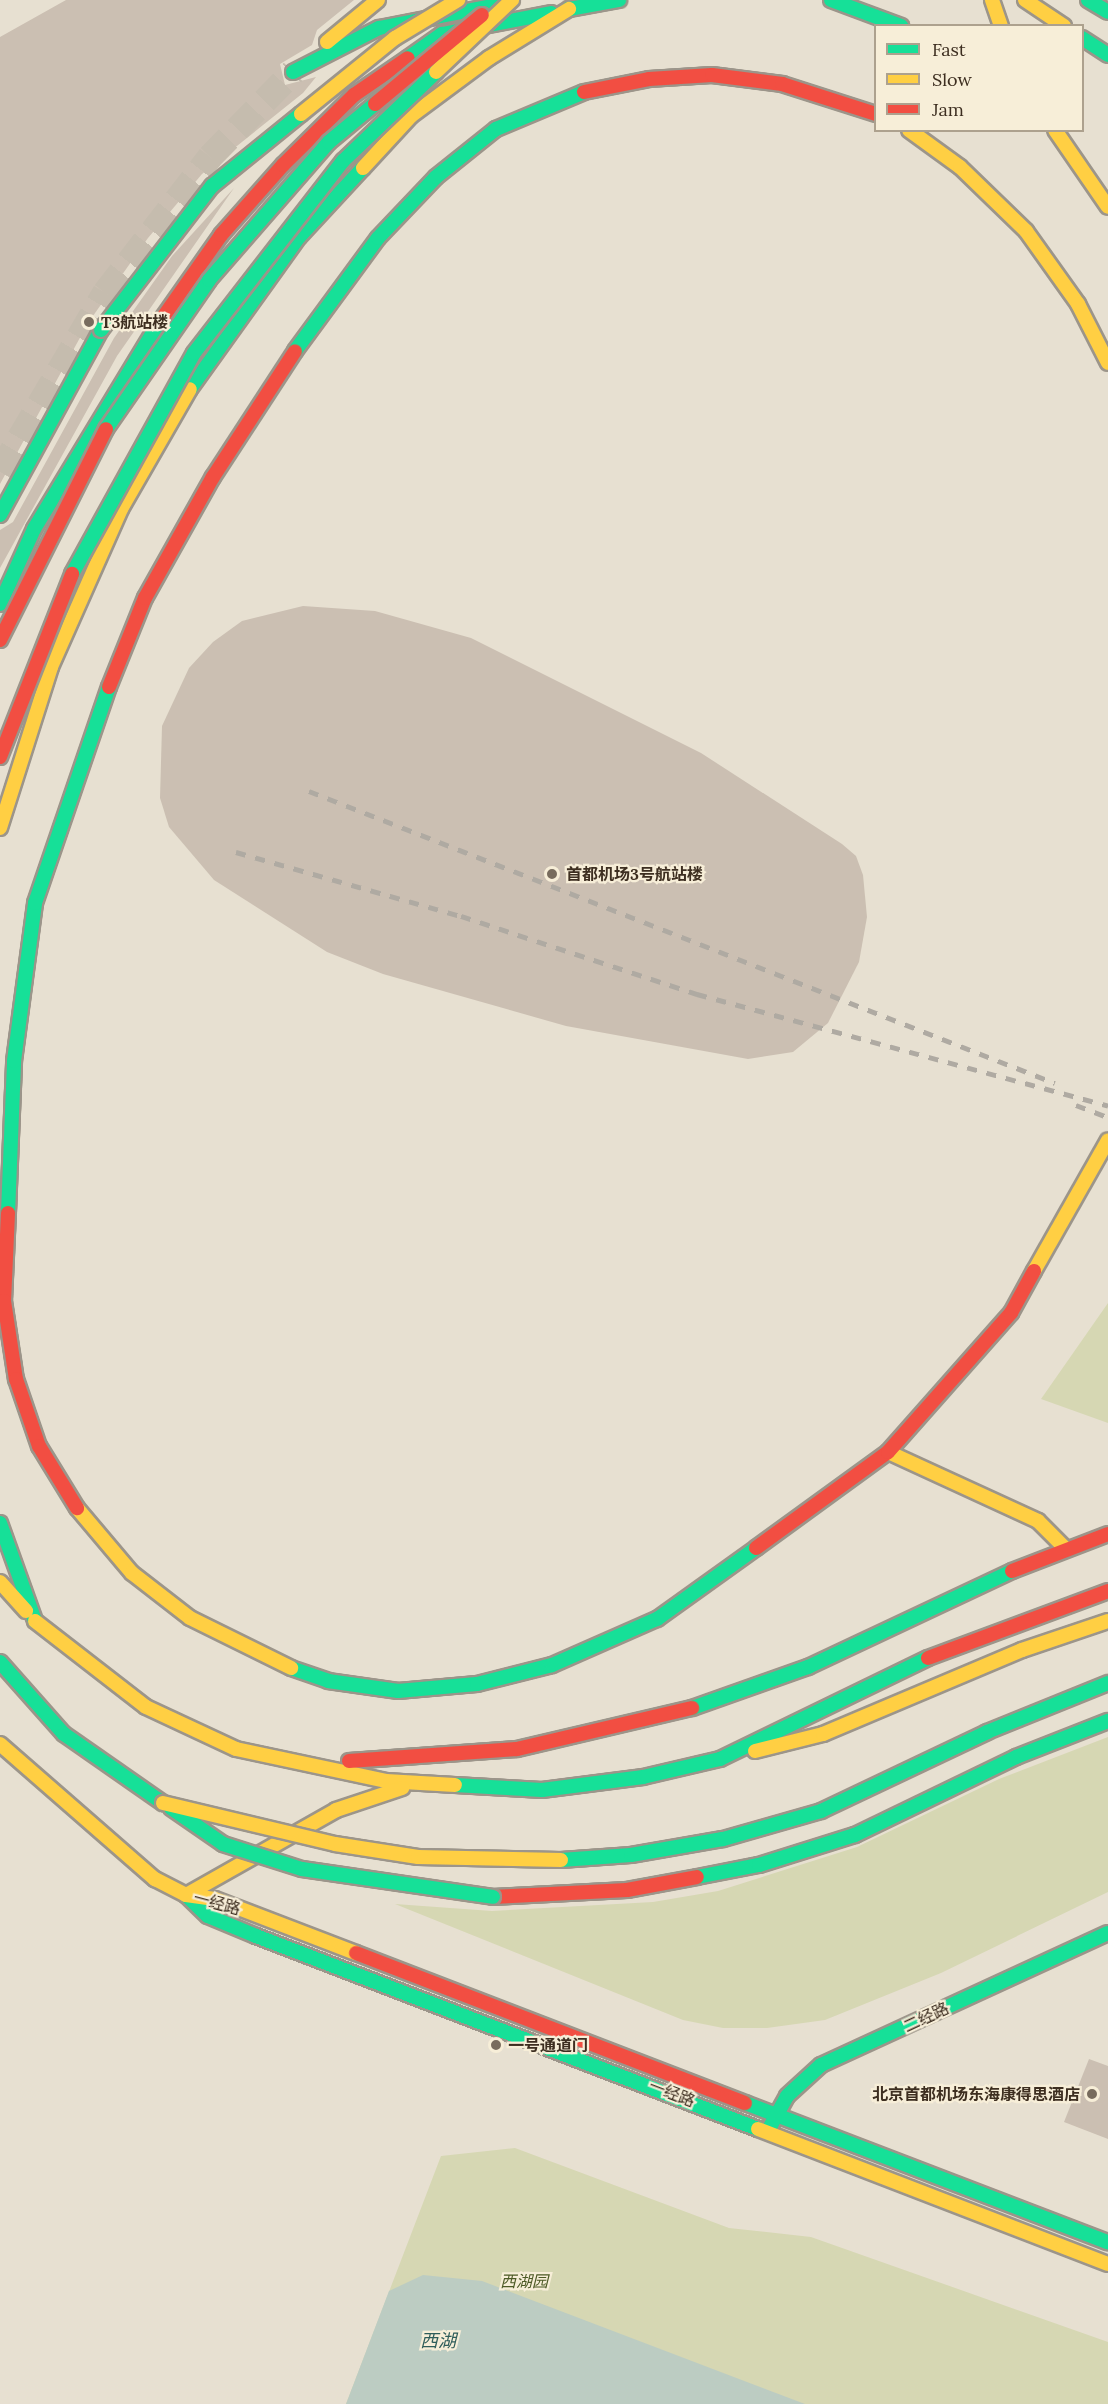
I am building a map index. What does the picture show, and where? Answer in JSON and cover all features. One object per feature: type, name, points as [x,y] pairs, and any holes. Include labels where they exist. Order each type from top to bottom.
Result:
[{"type":"main road","points":[[378,0],[293,72],[379,28],[530,0]]},
{"type":"main road","points":[[0,514],[101,330],[160,248],[212,186],[352,71],[458,0]]},
{"type":"main road","points":[[0,640],[44,540],[105,427],[246,232],[352,119],[452,35],[510,0]]},
{"type":"main road","points":[[0,757],[63,592],[122,476],[194,353],[258,264],[343,161],[510,0]]},
{"type":"main road","points":[[0,604],[34,529],[130,364],[221,235],[283,165],[354,95],[442,34],[619,0]]},
{"type":"main road","points":[[831,0],[896,24]]},
{"type":"main road","points":[[992,0],[1000,24]]},
{"type":"main road","points":[[1025,0],[1061,24]]},
{"type":"main road","points":[[1088,0],[1108,12]]},
{"type":"main road","points":[[0,828],[51,667],[102,551],[210,354],[299,237],[411,116],[489,58],[569,9]]},
{"type":"main road","points":[[1084,39],[1108,55]]},
{"type":"main road","points":[[874,113],[782,84],[712,75],[649,79],[572,95],[496,129],[411,203],[358,266],[288,361],[202,497],[145,598],[80,759],[35,903],[14,1061],[4,1301],[16,1379],[39,1446],[82,1517],[132,1573],[190,1618],[256,1655],[328,1681],[398,1691],[477,1684],[552,1665],[657,1619],[888,1452],[1011,1313],[1108,1140]]},
{"type":"main road","points":[[912,132],[960,167],[1026,231],[1078,304],[1108,363]]},
{"type":"main road","points":[[1052,132],[1108,182]]},
{"type":"main road","points":[[1056,132],[1108,207]]},
{"type":"main road","points":[[888,1452],[1038,1521],[1065,1548]]},
{"type":"main road","points":[[0,1523],[34,1620]]},
{"type":"main road","points":[[264,1758],[365,1761],[472,1754],[624,1729],[766,1685],[1065,1548],[1108,1534]]},
{"type":"main road","points":[[0,1582],[34,1620],[146,1707],[264,1758],[422,1785],[565,1788],[720,1759],[823,1734],[1022,1650],[1108,1621]]},
{"type":"main road","points":[[720,1759],[810,1711],[960,1644],[1108,1591]]},
{"type":"main road","points":[[0,1662],[64,1734],[223,1844],[293,1867],[373,1884],[493,1897],[627,1890],[759,1865],[855,1835],[1008,1761],[1108,1721]]},
{"type":"main road","points":[[163,1803],[335,1845],[418,1857],[523,1862],[631,1856],[723,1839],[820,1811],[987,1732],[1108,1683]]},
{"type":"main road","points":[[0,1744],[155,1879],[186,1895],[336,1810],[422,1785]]},
{"type":"main road","name":"一经路","points":[[186,1895],[215,1899],[1108,2242]]},
{"type":"main road","name":"一经路","points":[[186,1895],[208,1916],[256,1936],[768,2130],[1108,2264]]},
{"type":"main road","name":"二经路","points":[[768,2130],[776,2113],[803,2078],[821,2066],[1108,1933]]},
{"type":"green space","points":[[1108,1303],[1108,1423],[1041,1399]]},
{"type":"green space","points":[[1108,1737],[1108,1892],[941,1973],[825,2020],[767,2028],[723,2028],[683,2020],[395,1904],[492,1911],[653,1902],[718,1891],[857,1847],[999,1779]]},
{"type":"green space","name":"西湖园","points":[[515,2148],[729,2228],[811,2237],[1108,2342],[1108,2404],[346,2404],[441,2156]]},
{"type":"water","name":"西湖","points":[[423,2275],[482,2281],[805,2404],[346,2404],[389,2291]]},
{"type":"building","points":[[66,0],[354,0],[317,30],[312,45],[280,64],[285,85],[316,77],[303,93],[202,174],[148,238],[88,323],[0,484],[0,37]]},
{"type":"building","points":[[234,188],[117,356],[0,568],[0,530],[13,522],[114,338],[172,256]]},
{"type":"building","points":[[303,606],[375,611],[471,638],[701,753],[842,844],[856,856],[863,875],[867,917],[859,962],[828,1023],[793,1052],[748,1059],[566,1026],[383,974],[327,952],[214,880],[169,827],[160,798],[162,726],[189,668],[213,642],[242,621]]},
{"type":"building","name":"北京首都机场东海康得思酒店","points":[[1089,2059],[1108,2066],[1108,2139],[1064,2122]]},
{"type":"tunnel","points":[[0,472],[105,293],[210,157],[293,72]]},
{"type":"railway","points":[[309,791],[1055,1083]]},
{"type":"railway","points":[[236,852],[461,916],[697,994],[1108,1106]]},
{"type":"railway","points":[[1076,1105],[1108,1117]]},
{"type":"traffic: fast","points":[[569,9],[619,0]]},
{"type":"traffic: fast","points":[[831,0],[896,24]]},
{"type":"traffic: fast","points":[[1088,0],[1108,12]]},
{"type":"traffic: fast","points":[[293,72],[379,28],[502,4]]},
{"type":"traffic: fast","points":[[408,58],[442,34],[551,13]]},
{"type":"traffic: fast","points":[[1084,39],[1108,55]]},
{"type":"traffic: fast","points":[[72,574],[194,353],[343,161],[436,72]]},
{"type":"traffic: fast","points":[[295,351],[378,238],[436,177],[496,129],[584,92]]},
{"type":"traffic: fast","points":[[106,429],[209,280],[329,142],[375,104]]},
{"type":"traffic: fast","points":[[101,330],[212,186],[301,114]]},
{"type":"traffic: fast","points":[[190,389],[299,237],[363,168]]},
{"type":"traffic: fast","points":[[0,604],[34,529],[159,323]]},
{"type":"traffic: fast","points":[[0,515],[101,330]]},
{"type":"traffic: fast","points":[[8,1213],[14,1061],[35,903],[109,687]]},
{"type":"traffic: fast","points":[[0,1523],[35,1621]]},
{"type":"traffic: fast","points":[[291,1668],[328,1681],[398,1691],[477,1684],[552,1665],[657,1619],[756,1548]]},
{"type":"traffic: fast","points":[[692,1708],[808,1667],[1012,1571]]},
{"type":"traffic: fast","points":[[455,1785],[542,1790],[643,1777],[720,1759],[928,1658]]},
{"type":"traffic: fast","points":[[0,1662],[64,1734],[163,1803]]},
{"type":"traffic: fast","points":[[561,1860],[631,1855],[723,1839],[821,1811],[987,1732],[1108,1683]]},
{"type":"traffic: fast","points":[[697,1877],[759,1865],[855,1835],[1016,1757],[1108,1721]]},
{"type":"traffic: fast","points":[[171,1808],[223,1844],[302,1869],[493,1897]]},
{"type":"traffic: fast","points":[[186,1895],[208,1916],[256,1936],[758,2129]]},
{"type":"traffic: fast","points":[[770,2127],[787,2096],[821,2065],[1108,1933]]},
{"type":"traffic: fast","points":[[745,2103],[1108,2242]]},
{"type":"traffic: slow","points":[[327,42],[378,0]]},
{"type":"traffic: slow","points":[[301,114],[395,38],[458,0]]},
{"type":"traffic: slow","points":[[436,72],[512,0]]},
{"type":"traffic: slow","points":[[992,0],[1000,24]]},
{"type":"traffic: slow","points":[[1025,0],[1061,24]]},
{"type":"traffic: slow","points":[[363,168],[411,116],[489,58],[569,9]]},
{"type":"traffic: slow","points":[[912,132],[960,167],[1026,231],[1078,304],[1108,363]]},
{"type":"traffic: slow","points":[[1056,132],[1108,207]]},
{"type":"traffic: slow","points":[[0,828],[51,667],[121,509],[190,389]]},
{"type":"traffic: slow","points":[[1034,1271],[1108,1140]]},
{"type":"traffic: slow","points":[[888,1452],[1038,1521],[1065,1548]]},
{"type":"traffic: slow","points":[[77,1508],[132,1573],[190,1618],[291,1668]]},
{"type":"traffic: slow","points":[[0,1582],[26,1611]]},
{"type":"traffic: slow","points":[[35,1621],[146,1707],[236,1749],[386,1781],[455,1785]]},
{"type":"traffic: slow","points":[[755,1751],[823,1734],[1022,1650],[1108,1621]]},
{"type":"traffic: slow","points":[[0,1744],[155,1879],[186,1895],[215,1899],[356,1953]]},
{"type":"traffic: slow","points":[[186,1895],[336,1810],[402,1788]]},
{"type":"traffic: slow","points":[[163,1803],[335,1844],[418,1857],[561,1860]]},
{"type":"traffic: slow","points":[[758,2129],[1108,2264]]},
{"type":"traffic: jam","points":[[375,104],[482,15]]},
{"type":"traffic: jam","points":[[159,323],[221,235],[283,165],[354,95],[408,58]]},
{"type":"traffic: jam","points":[[584,92],[649,79],[712,75],[782,84],[874,113]]},
{"type":"traffic: jam","points":[[109,687],[145,598],[213,477],[295,351]]},
{"type":"traffic: jam","points":[[0,640],[106,429]]},
{"type":"traffic: jam","points":[[0,757],[72,574]]},
{"type":"traffic: jam","points":[[8,1213],[4,1301],[16,1379],[39,1446],[77,1508]]},
{"type":"traffic: jam","points":[[756,1548],[888,1452],[1011,1313],[1034,1271]]},
{"type":"traffic: jam","points":[[1012,1571],[1108,1534]]},
{"type":"traffic: jam","points":[[928,1658],[1108,1591]]},
{"type":"traffic: jam","points":[[349,1761],[517,1749],[692,1708]]},
{"type":"traffic: jam","points":[[493,1897],[627,1890],[697,1877]]},
{"type":"traffic: jam","points":[[356,1953],[745,2103]]},
{"type":"place","name":"T3航站楼","points":[[89,322]]},
{"type":"place","name":"首都机场3号航站楼","points":[[552,874]]},
{"type":"place","name":"一号通道门","points":[[496,2045]]},
{"type":"place","name":"北京首都机场东海康得思酒店","points":[[1092,2094]]}]
